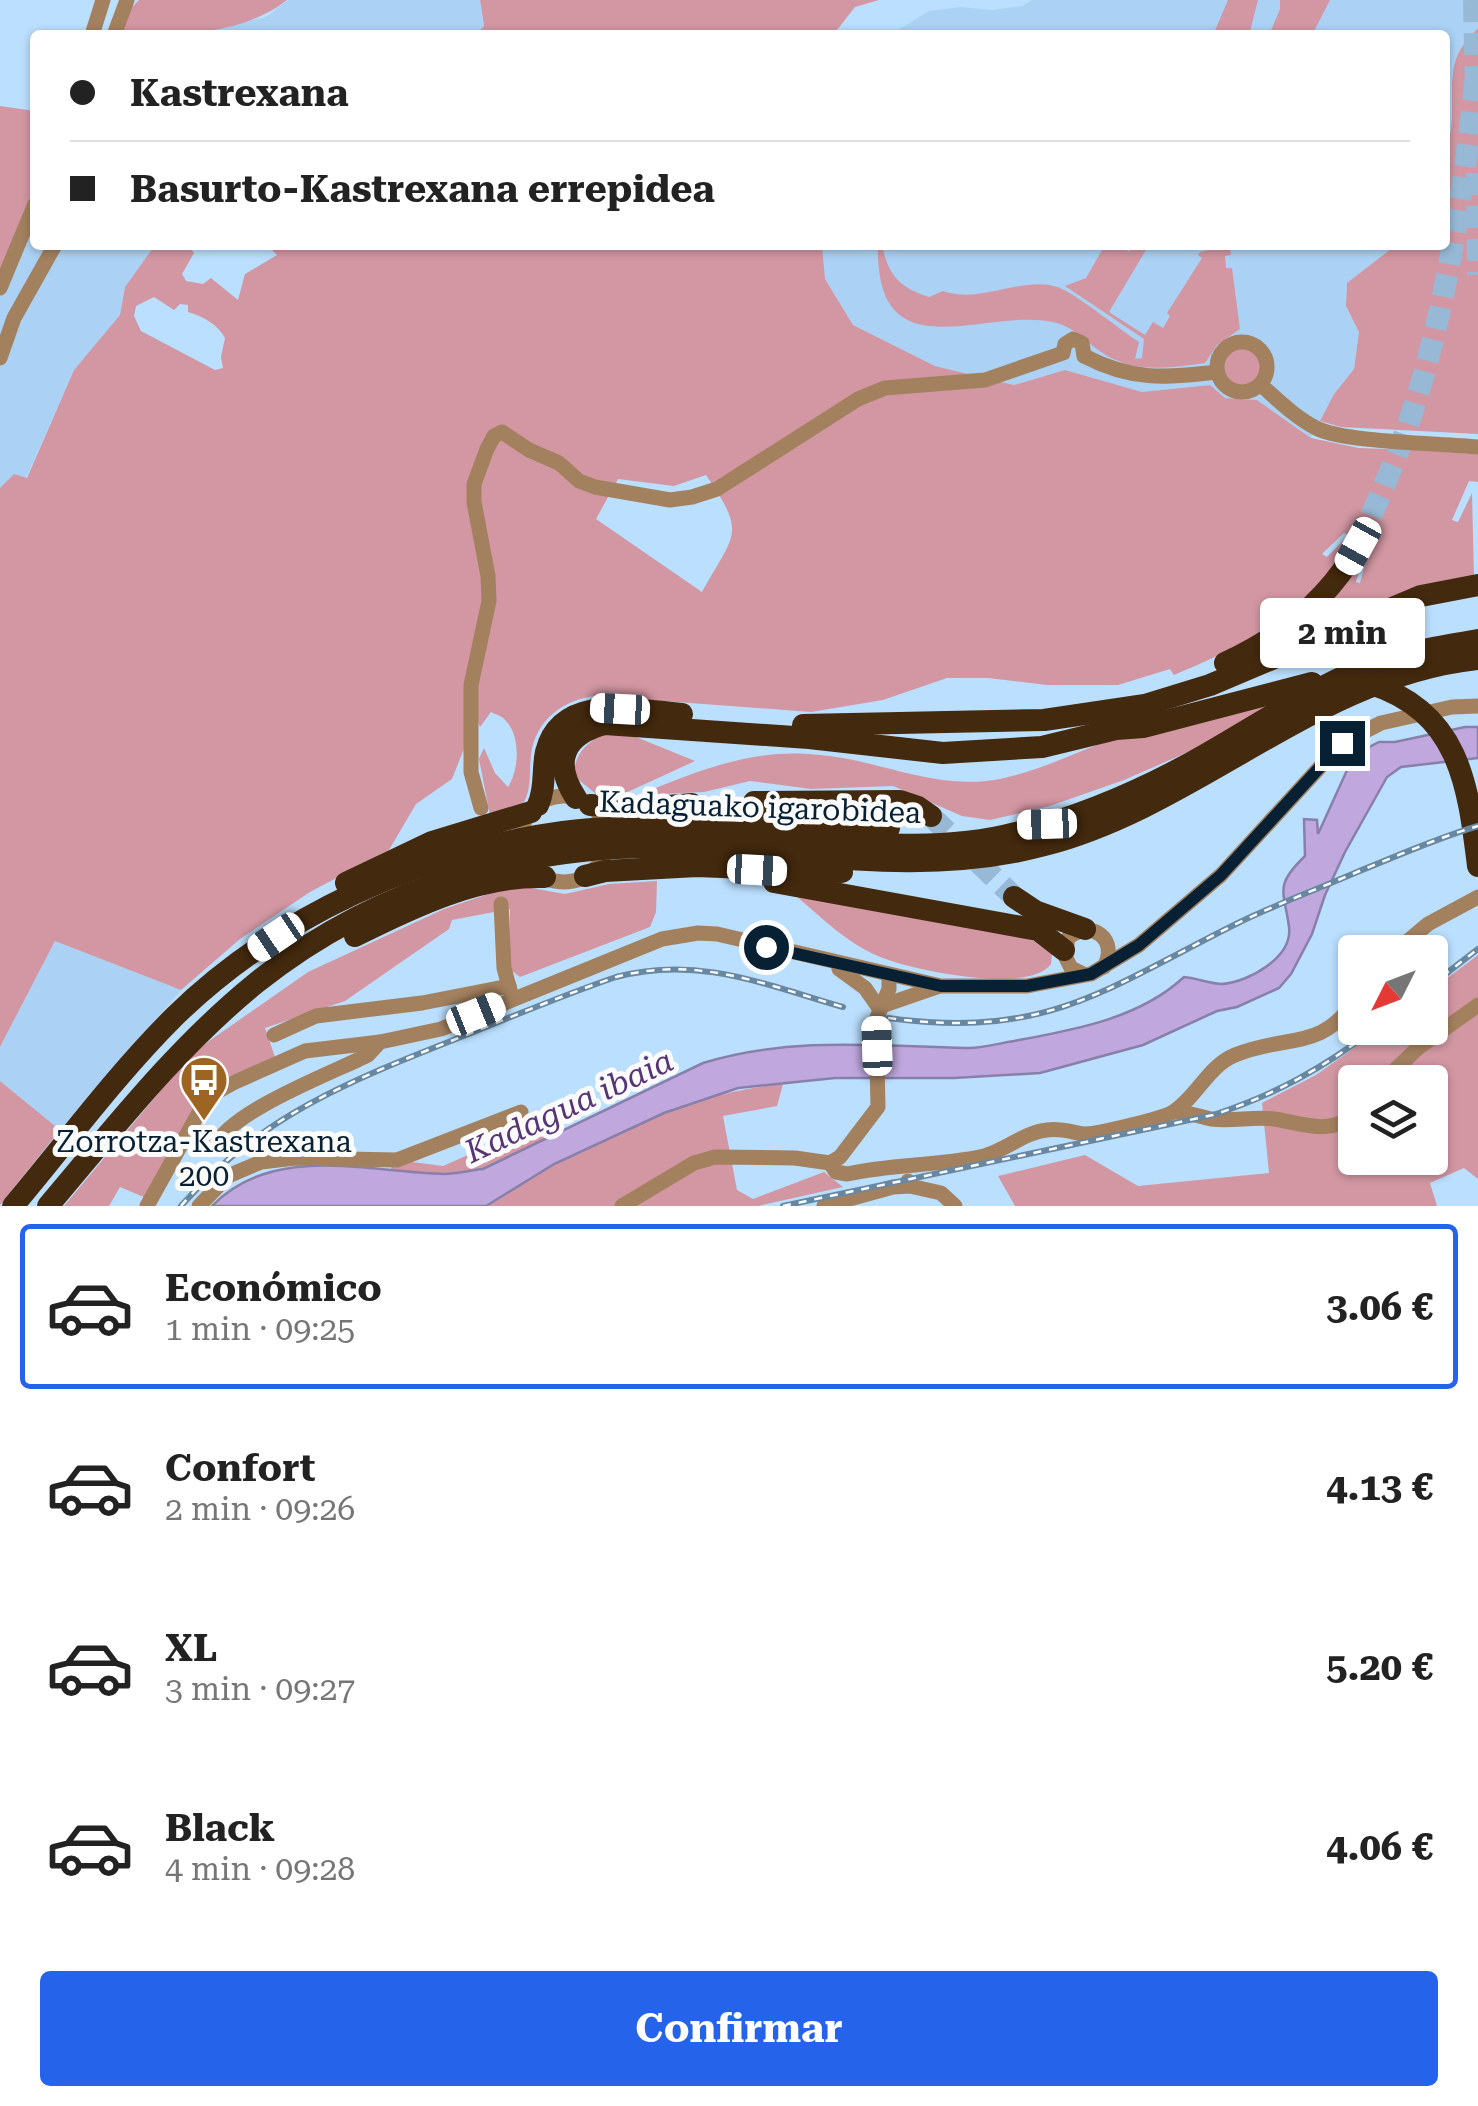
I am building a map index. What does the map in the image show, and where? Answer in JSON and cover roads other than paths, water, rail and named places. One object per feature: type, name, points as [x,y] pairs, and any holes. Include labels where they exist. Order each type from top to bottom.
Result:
[{"type":"highway","points":[[1116,719],[1141,695],[1232,660],[1296,621],[1326,594],[1358,546]]},
{"type":"highway","points":[[1374,620],[1421,596],[1478,585]]},
{"type":"highway","points":[[931,816],[900,801],[866,799],[588,805],[565,782],[563,763],[566,750],[586,729],[606,724],[809,738],[944,753],[1042,747],[1374,620],[1478,595]]},
{"type":"highway","name":"Kadaguako igarobidea","points":[[13,1206],[118,1078],[198,996],[276,937],[362,890],[455,855],[562,832],[662,828],[940,844],[978,842],[1080,814],[1154,782],[1281,710],[1368,667],[1413,652],[1478,640]]},
{"type":"highway","name":"Kadaguako igarobidea","points":[[48,1206],[151,1084],[258,981],[349,922],[446,879],[527,858],[606,847],[941,861],[1024,851],[1084,835],[1150,805],[1340,698],[1418,671],[1478,660]]},
{"type":"highway","points":[[198,996],[217,969],[247,944],[331,891],[398,856],[532,812],[543,795],[546,754],[552,737],[578,713],[599,708],[811,726],[1116,719],[1143,727],[1329,679],[1362,681],[1419,708],[1447,739],[1467,792],[1478,866]]},
{"type":"highway","points":[[678,806],[929,831],[1047,824]]},
{"type":"highway","points":[[593,869],[697,866],[875,873],[970,868],[1060,850],[1084,835]]},
{"type":"highway","points":[[652,869],[669,874],[745,876],[1038,930],[1065,953]]},
{"type":"highway","points":[[196,1038],[220,1026],[328,949],[360,933],[427,903],[538,871]]},
{"type":"highway","points":[[1014,897],[1035,911],[1095,934]]},
{"type":"street","points":[[94,30],[103,0]]},
{"type":"street","points":[[116,30],[127,0]]},
{"type":"street","points":[[0,288],[30,216]]},
{"type":"street","points":[[0,358],[14,318],[52,250]]},
{"type":"street","points":[[482,808],[471,772],[471,685],[490,601],[474,484],[494,436],[502,432],[595,487],[649,498],[692,498],[718,489],[858,399],[885,388],[985,380],[1063,353],[1066,342],[1076,339],[1084,346],[1084,356],[1104,367],[1146,378],[1217,372]]},
{"type":"street","points":[[1248,342],[1259,348],[1268,369],[1261,384],[1247,392],[1232,390],[1217,372],[1224,349],[1248,342]]},
{"type":"street","points":[[1261,384],[1320,430],[1478,447]]},
{"type":"street","points":[[148,1206],[201,1109],[218,1092],[305,1051],[380,1042],[441,1029],[508,996],[662,939],[698,933],[739,938],[831,963],[941,986],[1037,984],[1091,974],[1154,931],[1221,875],[1342,743],[1381,723],[1452,707],[1478,706]]},
{"type":"street","points":[[552,798],[588,805],[606,831],[607,842],[593,869],[565,882],[538,871],[522,848],[532,812],[552,798]]},
{"type":"street","points":[[1415,935],[1478,897]]},
{"type":"street","points":[[501,904],[508,996]]},
{"type":"street","points":[[1037,984],[1049,978],[1073,934],[1130,940],[1154,931]]},
{"type":"street","points":[[1095,934],[1110,953],[1104,967]]},
{"type":"street","points":[[1065,953],[1072,968],[1083,974]]},
{"type":"street","points":[[622,1206],[694,1162],[715,1157],[795,1158],[830,1163],[840,1157],[878,1108],[877,1014],[865,988],[831,963]]},
{"type":"street","points":[[877,1014],[889,989],[889,976]]},
{"type":"street","points":[[877,1014],[941,986]]},
{"type":"street","points":[[274,1035],[316,1016],[508,996]]},
{"type":"street","points":[[1400,1065],[1478,1005]]},
{"type":"street","points":[[1174,1112],[1222,1061],[1238,1053],[1327,1030],[1338,1022]]},
{"type":"street","points":[[214,1148],[217,1140],[241,1118],[368,1056],[380,1042]]},
{"type":"street","points":[[199,1206],[228,1176],[261,1162],[295,1158],[397,1160],[521,1112]]},
{"type":"street","points":[[830,1163],[836,1172],[847,1174],[944,1164],[990,1154],[1034,1132],[1068,1129],[1093,1133],[1174,1112],[1193,1112],[1210,1119],[1273,1119],[1304,1128],[1338,1122]]},
{"type":"street","points":[[904,1167],[910,1186]]},
{"type":"street","points":[[824,1206],[910,1186],[942,1193],[955,1206]]},
{"type":"tunnel","points":[[1474,0],[1476,91]]},
{"type":"tunnel","points":[[1358,546],[1404,435],[1435,330],[1457,222],[1476,77]]},
{"type":"tunnel","points":[[1477,173],[1478,275]]},
{"type":"tunnel","points":[[931,816],[1014,897]]},
{"type":"railway","points":[[888,1018],[943,1023],[991,1021],[1072,1004],[1268,909],[1478,826]]},
{"type":"railway","points":[[1448,972],[1478,949]]},
{"type":"railway","points":[[181,1206],[244,1147],[313,1102],[387,1067],[616,977],[675,969],[704,971],[759,982],[843,1007]]},
{"type":"railway","points":[[783,1206],[1213,1115],[1299,1079],[1352,1045]]},
{"type":"place","name":"Zorrotza-Kastrexana 200","points":[[204,1122]]},
{"type":"water label","name":"Kadagua ibaia","points":[[569,1106]]}]
